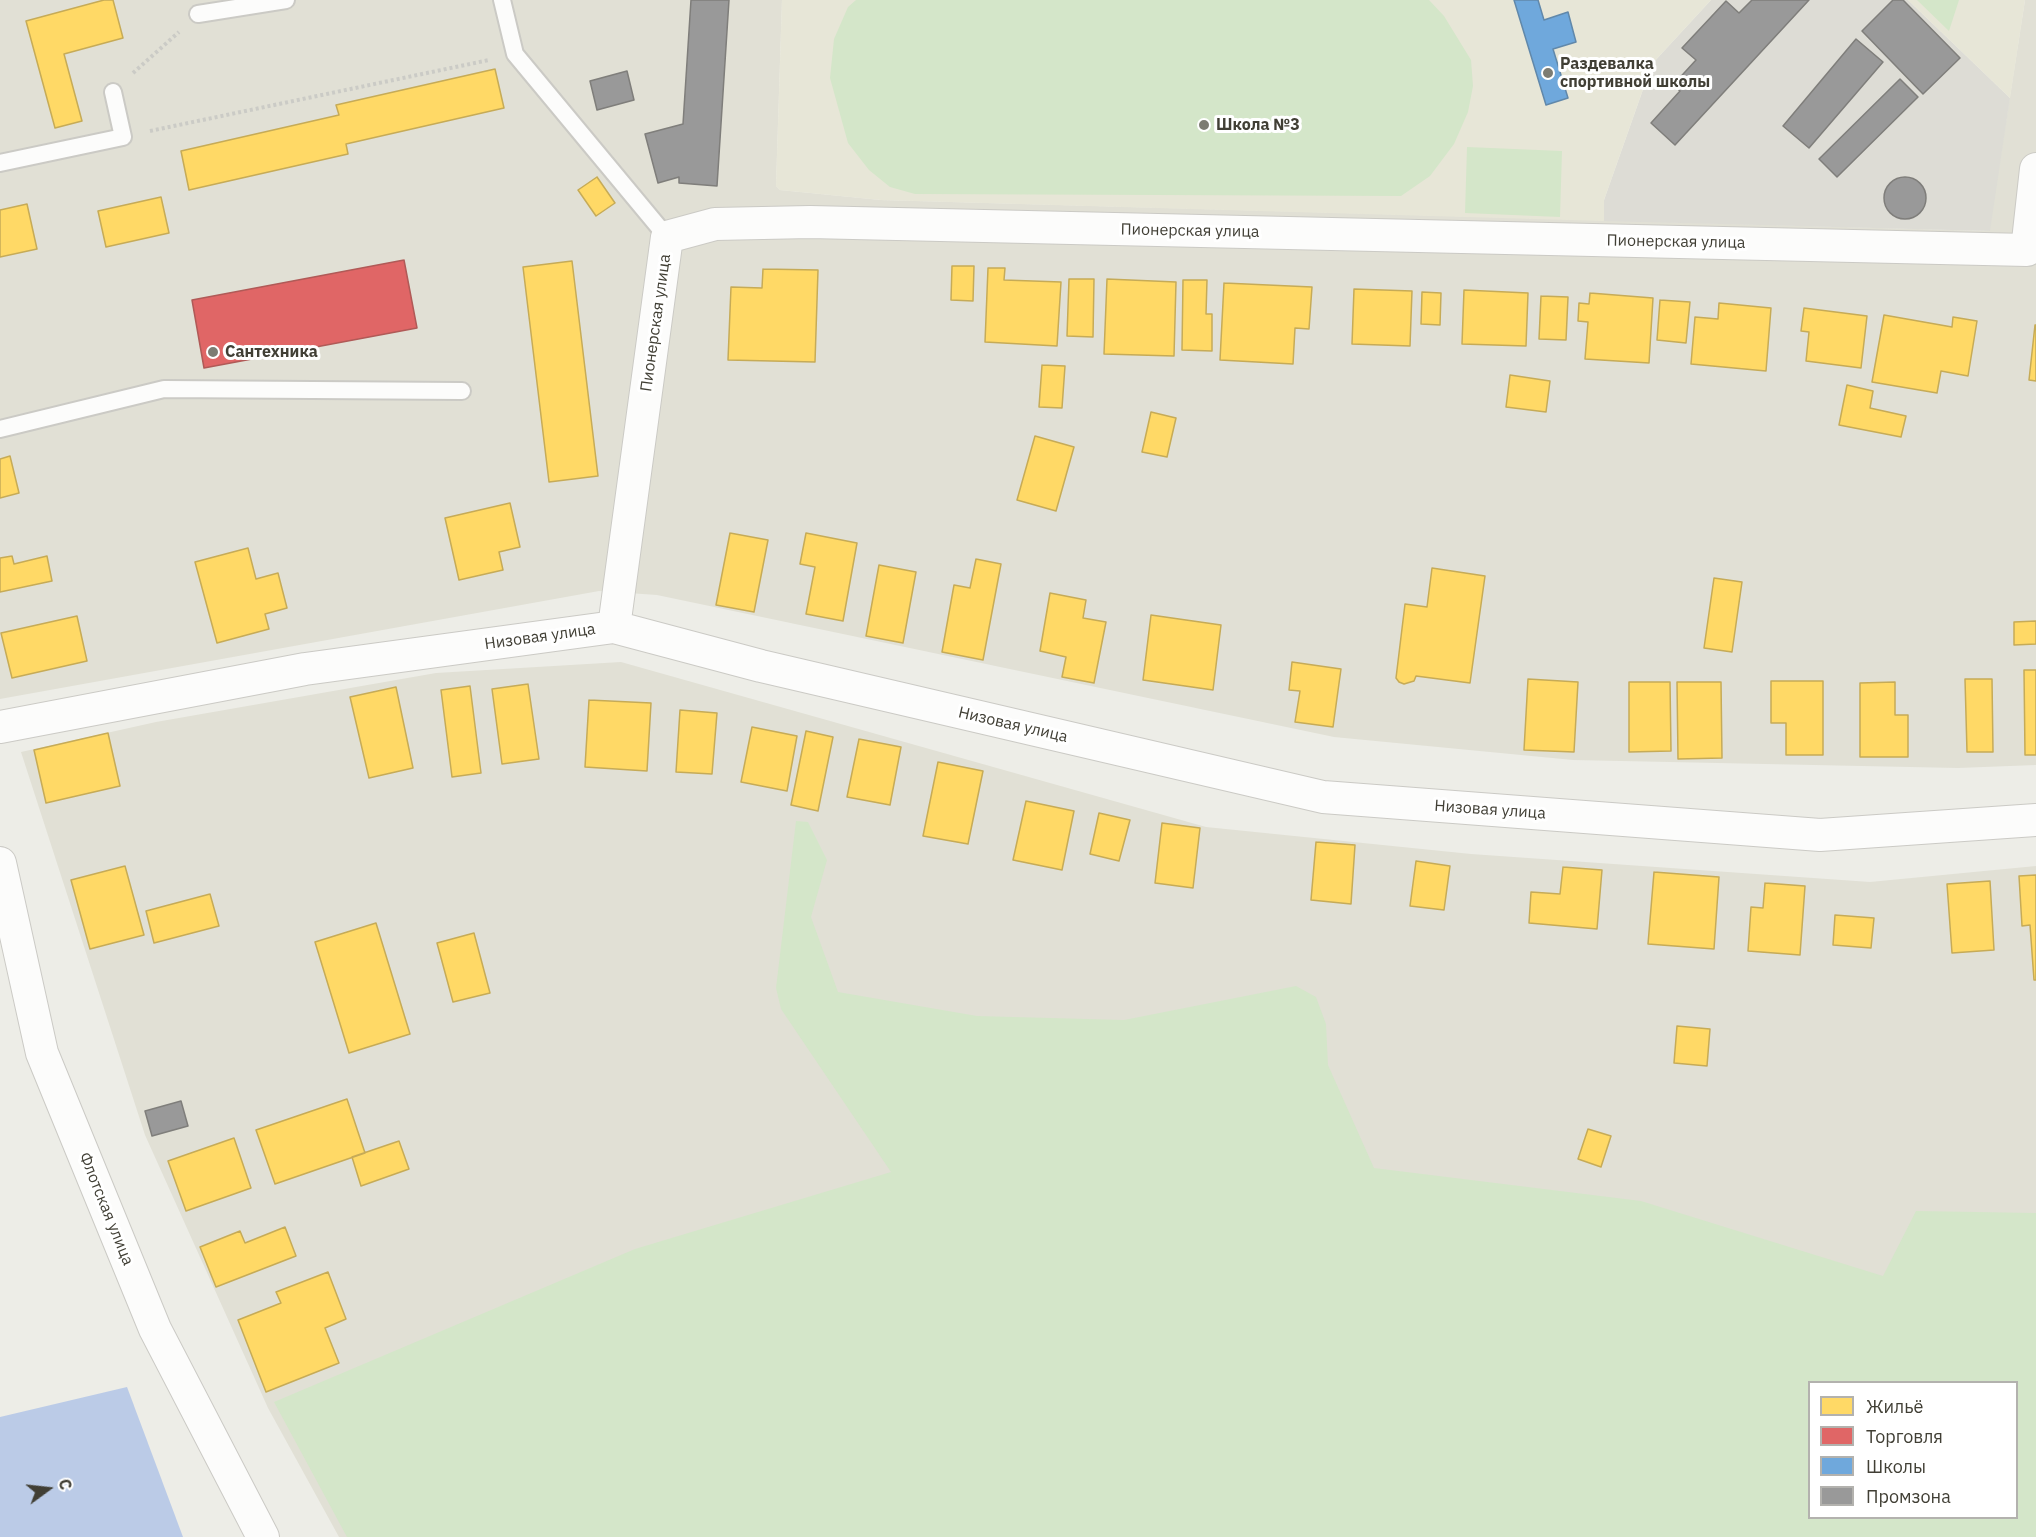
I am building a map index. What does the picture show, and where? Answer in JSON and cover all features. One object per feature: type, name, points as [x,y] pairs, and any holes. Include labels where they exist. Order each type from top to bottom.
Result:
[{"type":"street","name":"Пионерская улица","points":[[614,627],[667,237],[714,224],[810,222],[2027,250],[2036,169]]},
{"type":"street","name":"Низовая улица","points":[[0,727],[305,669],[614,627],[761,666],[1323,797],[1820,835],[2036,820]]},
{"type":"street","name":"Флотская улица","points":[[0,863],[42,1053],[155,1329],[263,1537]]},
{"type":"lane","points":[[198,14],[286,0]]},
{"type":"lane","points":[[502,0],[515,54],[667,237]]},
{"type":"lane","points":[[0,163],[123,137],[112,92]]},
{"type":"lane","points":[[0,429],[164,389],[462,391]]},
{"type":"path","points":[[112,92],[198,14]]},
{"type":"path","points":[[123,137],[515,54]]},
{"type":"shaded area","points":[[0,0],[782,0],[776,186],[780,190],[881,200],[1989,231],[2025,0],[2036,0],[2036,765],[1958,768],[1573,760],[1334,737],[657,595],[599,591],[0,699]]},
{"type":"shaded area","name":"Школа №3","points":[[782,0],[1711,0],[1652,64],[1604,200],[1604,221],[881,200],[780,190],[776,186]]},
{"type":"shaded area","points":[[1711,0],[1908,0],[2010,98],[1990,231],[1604,221],[1604,200],[1652,64]]},
{"type":"shaded area","points":[[1908,0],[2025,0],[2010,98]]},
{"type":"shaded area","points":[[621,662],[1206,827],[1471,854],[1870,882],[2036,866],[2036,1537],[339,1537],[268,1408],[145,1135],[21,752],[156,722],[436,673]]},
{"type":"green space","name":"Школа №3","points":[[856,0],[1429,0],[1444,16],[1471,60],[1473,86],[1468,112],[1454,144],[1430,176],[1401,196],[915,194],[890,187],[869,170],[848,143],[830,78],[834,39],[848,7]]},
{"type":"green space","points":[[1917,0],[1959,0],[1949,31]]},
{"type":"green space","points":[[1467,147],[1562,151],[1560,217],[1465,213]]},
{"type":"green space","points":[[796,821],[808,822],[827,860],[811,917],[838,992],[977,1016],[1124,1020],[1296,986],[1316,997],[1326,1024],[1328,1065],[1374,1168],[1641,1201],[1883,1276],[1916,1211],[2036,1213],[2036,1537],[347,1537],[274,1402],[635,1249],[891,1172],[781,1009],[776,988]]},
{"type":"water","points":[[127,1387],[183,1537],[0,1537],[0,1417]]},
{"type":"building: Жильё","points":[[104,0],[113,0],[123,38],[64,54],[82,121],[55,128],[26,21]]},
{"type":"building: Жильё","points":[[495,69],[504,108],[346,144],[348,154],[189,190],[181,151],[339,115],[336,105]]},
{"type":"building: Жильё","points":[[597,177],[615,203],[596,216],[578,190]]},
{"type":"building: Жильё","points":[[161,197],[169,233],[106,247],[98,211]]},
{"type":"building: Жильё","points":[[27,204],[37,249],[0,257],[0,210]]},
{"type":"building: Жильё","points":[[572,261],[598,476],[549,482],[523,267]]},
{"type":"building: Жильё","points":[[952,266],[974,266],[973,301],[951,300]]},
{"type":"building: Жильё","points":[[988,268],[1005,268],[1004,280],[1061,282],[1057,346],[985,342]]},
{"type":"building: Жильё","points":[[763,269],[818,270],[815,362],[728,360],[731,287],[762,288]]},
{"type":"building: Жильё","points":[[1069,279],[1094,279],[1093,337],[1067,336]]},
{"type":"building: Жильё","points":[[1107,279],[1176,282],[1174,356],[1104,354]]},
{"type":"building: Жильё","points":[[1183,280],[1207,280],[1206,314],[1212,314],[1212,351],[1182,350]]},
{"type":"building: Жильё","points":[[1224,283],[1312,287],[1309,329],[1295,328],[1293,364],[1220,360]]},
{"type":"building: Жильё","points":[[1354,289],[1412,291],[1410,346],[1352,344]]},
{"type":"building: Жильё","points":[[1464,290],[1528,293],[1526,346],[1462,344]]},
{"type":"building: Жильё","points":[[1422,292],[1441,293],[1440,325],[1421,324]]},
{"type":"building: Жильё","points":[[1590,293],[1653,298],[1649,363],[1585,359],[1588,322],[1578,321],[1579,303],[1589,304]]},
{"type":"building: Жильё","points":[[1541,296],[1568,297],[1566,340],[1539,339]]},
{"type":"building: Жильё","points":[[1660,300],[1690,302],[1686,343],[1657,340]]},
{"type":"building: Жильё","points":[[1719,303],[1771,308],[1766,371],[1691,364],[1695,317],[1718,319]]},
{"type":"building: Жильё","points":[[1804,308],[1867,316],[1861,368],[1806,361],[1809,332],[1801,331]]},
{"type":"building: Жильё","points":[[1884,315],[1952,327],[1953,317],[1977,321],[1968,376],[1941,371],[1937,393],[1872,382]]},
{"type":"building: Жильё","points":[[2036,325],[2036,381],[2029,380]]},
{"type":"building: Жильё","points":[[1042,365],[1065,366],[1062,408],[1039,407]]},
{"type":"building: Жильё","points":[[1510,375],[1550,381],[1546,412],[1506,407]]},
{"type":"building: Жильё","points":[[1847,385],[1873,391],[1870,408],[1906,416],[1901,437],[1839,425]]},
{"type":"building: Жильё","points":[[1151,412],[1176,418],[1167,457],[1142,452]]},
{"type":"building: Жильё","points":[[1035,436],[1074,447],[1056,511],[1017,500]]},
{"type":"building: Жильё","points":[[10,456],[19,493],[0,498],[0,459]]},
{"type":"building: Жильё","points":[[510,503],[520,547],[499,552],[503,570],[459,580],[445,518]]},
{"type":"building: Жильё","points":[[730,533],[768,540],[754,612],[716,605]]},
{"type":"building: Жильё","points":[[806,533],[857,543],[843,621],[806,614],[815,567],[800,564]]},
{"type":"building: Жильё","points":[[248,548],[256,579],[278,573],[287,608],[265,614],[269,629],[217,643],[195,562]]},
{"type":"building: Жильё","points":[[12,556],[14,564],[47,556],[52,581],[0,592],[0,558]]},
{"type":"building: Жильё","points":[[976,559],[1001,564],[983,660],[942,652],[954,585],[970,588]]},
{"type":"building: Жильё","points":[[879,565],[916,572],[903,643],[866,636]]},
{"type":"building: Жильё","points":[[1432,568],[1485,576],[1470,683],[1416,676],[1414,681],[1404,684],[1396,678],[1405,604],[1427,607]]},
{"type":"building: Жильё","points":[[1714,578],[1742,582],[1732,652],[1704,648]]},
{"type":"building: Жильё","points":[[1050,593],[1086,600],[1083,618],[1106,622],[1094,683],[1062,677],[1066,657],[1040,651]]},
{"type":"building: Жильё","points":[[1151,615],[1221,625],[1213,690],[1143,680]]},
{"type":"building: Жильё","points":[[77,616],[87,661],[12,678],[1,633]]},
{"type":"building: Жильё","points":[[2036,621],[2036,644],[2014,645],[2014,622]]},
{"type":"building: Жильё","points":[[1292,662],[1341,669],[1333,727],[1295,722],[1300,691],[1289,690]]},
{"type":"building: Жильё","points":[[2024,670],[2036,670],[2036,755],[2025,755]]},
{"type":"building: Жильё","points":[[1528,679],[1578,682],[1574,752],[1524,750]]},
{"type":"building: Жильё","points":[[1965,679],[1992,679],[1993,752],[1967,752]]},
{"type":"building: Жильё","points":[[1771,681],[1823,681],[1823,755],[1786,755],[1786,723],[1771,723]]},
{"type":"building: Жильё","points":[[1629,682],[1670,682],[1671,751],[1629,752]]},
{"type":"building: Жильё","points":[[1677,682],[1721,682],[1722,758],[1678,759]]},
{"type":"building: Жильё","points":[[1895,682],[1895,715],[1908,715],[1908,757],[1860,757],[1860,683]]},
{"type":"building: Жильё","points":[[528,684],[539,759],[502,764],[492,689]]},
{"type":"building: Жильё","points":[[470,686],[481,773],[452,777],[441,690]]},
{"type":"building: Жильё","points":[[396,687],[413,768],[369,778],[350,697]]},
{"type":"building: Жильё","points":[[589,700],[651,703],[647,771],[585,767]]},
{"type":"building: Жильё","points":[[680,710],[717,713],[712,774],[676,772]]},
{"type":"building: Жильё","points":[[752,727],[797,736],[787,791],[741,782]]},
{"type":"building: Жильё","points":[[806,731],[833,737],[818,811],[791,805]]},
{"type":"building: Жильё","points":[[108,733],[120,786],[46,803],[34,750]]},
{"type":"building: Жильё","points":[[859,739],[901,747],[890,805],[847,797]]},
{"type":"building: Жильё","points":[[938,762],[983,771],[968,844],[923,836]]},
{"type":"building: Жильё","points":[[1026,801],[1074,811],[1062,870],[1013,860]]},
{"type":"building: Жильё","points":[[1099,813],[1130,820],[1119,861],[1090,854]]},
{"type":"building: Жильё","points":[[1162,823],[1200,828],[1193,888],[1155,883]]},
{"type":"building: Жильё","points":[[1316,842],[1355,845],[1351,904],[1311,900]]},
{"type":"building: Жильё","points":[[1416,861],[1450,866],[1444,910],[1410,906]]},
{"type":"building: Жильё","points":[[125,866],[144,935],[90,949],[71,880]]},
{"type":"building: Жильё","points":[[1563,867],[1602,870],[1597,929],[1529,923],[1531,892],[1560,894]]},
{"type":"building: Жильё","points":[[1654,872],[1719,877],[1714,949],[1648,944]]},
{"type":"building: Жильё","points":[[2036,875],[2036,980],[2034,980],[2030,925],[2022,926],[2019,876]]},
{"type":"building: Жильё","points":[[1990,881],[1994,950],[1952,953],[1947,884]]},
{"type":"building: Жильё","points":[[1765,883],[1805,886],[1800,955],[1748,951],[1751,907],[1763,908]]},
{"type":"building: Жильё","points":[[210,894],[219,926],[154,943],[146,911]]},
{"type":"building: Жильё","points":[[1835,915],[1874,918],[1871,948],[1833,945]]},
{"type":"building: Жильё","points":[[376,923],[410,1034],[349,1053],[315,942]]},
{"type":"building: Жильё","points":[[474,933],[490,993],[453,1002],[437,943]]},
{"type":"building: Жильё","points":[[1677,1026],[1710,1029],[1707,1066],[1674,1063]]},
{"type":"building: Жильё","points":[[347,1099],[365,1153],[275,1184],[256,1130]]},
{"type":"building: Жильё","points":[[1588,1129],[1611,1136],[1601,1167],[1578,1159]]},
{"type":"building: Жильё","points":[[234,1138],[251,1188],[186,1211],[168,1161]]},
{"type":"building: Жильё","points":[[399,1141],[409,1169],[361,1186],[352,1157]]},
{"type":"building: Жильё","points":[[285,1227],[296,1256],[216,1287],[200,1247],[240,1231],[245,1243]]},
{"type":"building: Жильё","points":[[328,1272],[346,1319],[325,1328],[339,1363],[266,1392],[238,1320],[281,1303],[276,1292]]},
{"type":"building: Торговля","points":[[404,260],[417,328],[204,368],[192,300]]},
{"type":"building: Школы","name":"Раздевалка спортивной школы","points":[[1514,0],[1538,0],[1544,20],[1568,12],[1576,42],[1553,49],[1568,98],[1546,105]]},
{"type":"building: Промзона","points":[[691,0],[729,0],[717,186],[679,183],[679,177],[658,183],[645,134],[683,124]]},
{"type":"building: Промзона","points":[[1752,0],[1809,0],[1675,145],[1651,123],[1680,91],[1673,85],[1696,60],[1682,48],[1726,1],[1739,13]]},
{"type":"building: Промзона","points":[[1893,0],[1903,0],[1960,58],[1923,94],[1862,31]]},
{"type":"building: Промзона","points":[[1856,39],[1883,62],[1809,148],[1783,126]]},
{"type":"building: Промзона","points":[[627,71],[634,100],[597,110],[590,81]]},
{"type":"building: Промзона","points":[[1900,79],[1918,97],[1837,177],[1819,159]]},
{"type":"building: Промзона","points":[[1905,177],[1920,183],[1926,198],[1920,213],[1905,219],[1890,213],[1884,198],[1890,183]]},
{"type":"building: Промзона","points":[[181,1101],[188,1126],[152,1136],[145,1111]]},
{"type":"place","name":"Раздевалка спортивной школы","points":[[1548,73]]},
{"type":"place","name":"Школа №3","points":[[1204,125]]},
{"type":"place","name":"Сантехника","points":[[213,352]]}]
